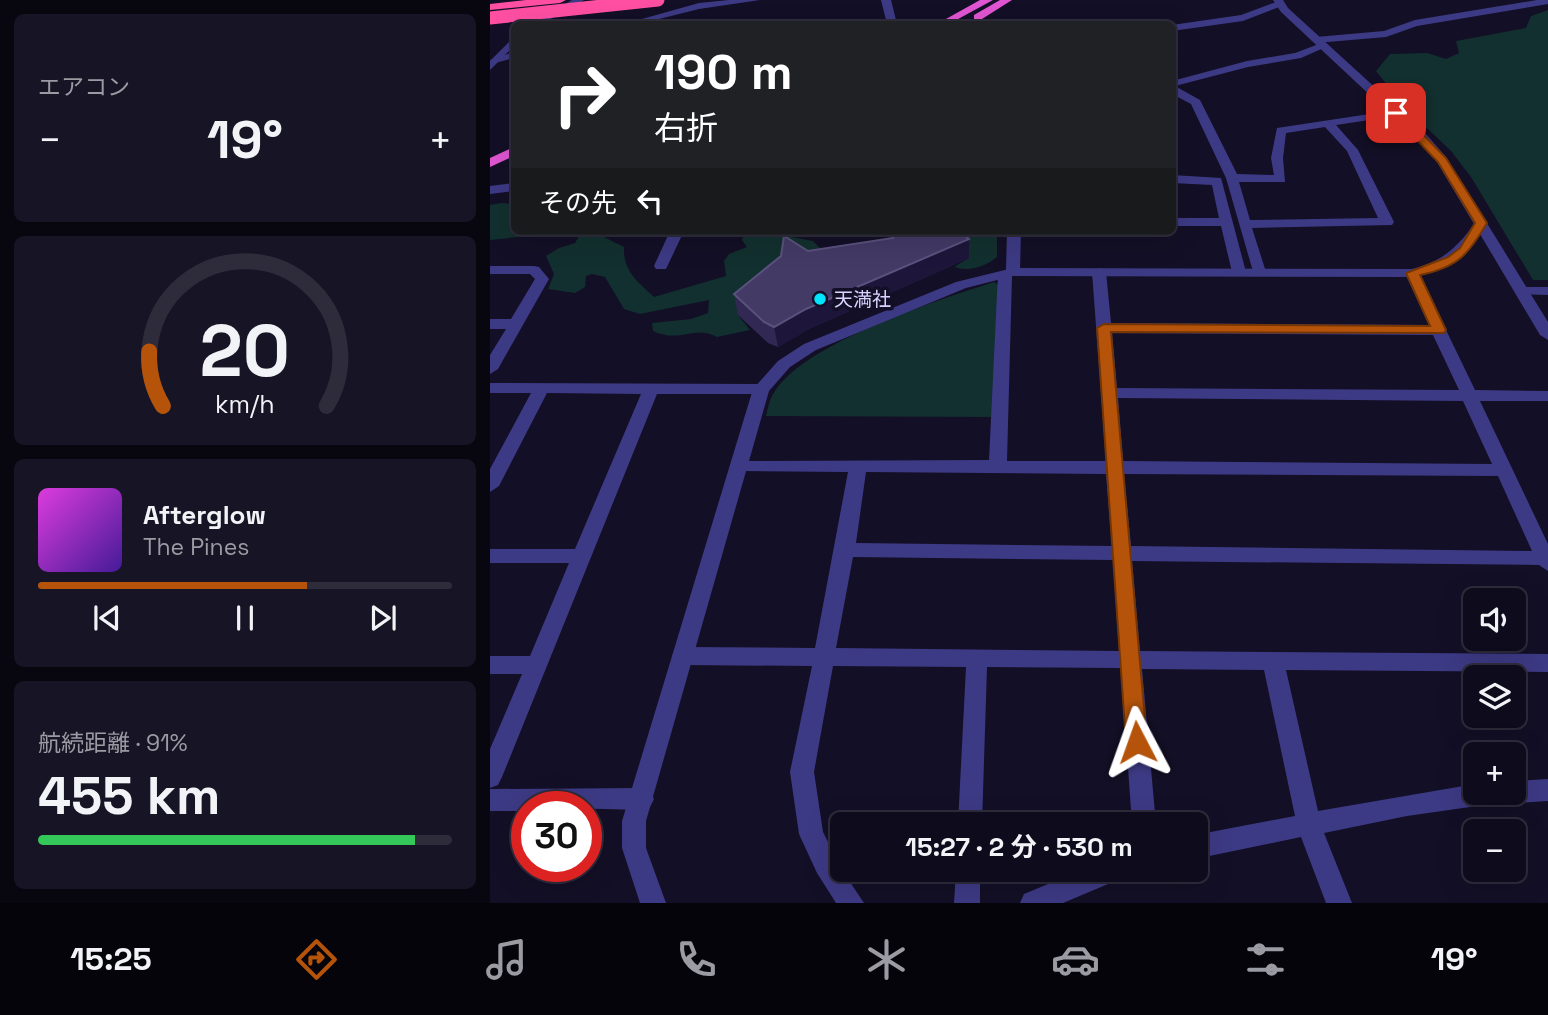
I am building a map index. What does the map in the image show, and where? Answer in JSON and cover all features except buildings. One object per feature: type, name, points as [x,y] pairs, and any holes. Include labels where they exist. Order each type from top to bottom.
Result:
[{"type":"highway","points":[[490,7],[560,0]]},
{"type":"highway","points":[[490,15],[612,0]]},
{"type":"highway","points":[[490,15],[658,0]]},
{"type":"highway","points":[[948,21],[988,0]]},
{"type":"highway","points":[[968,21],[1007,0]]},
{"type":"highway","points":[[490,153],[511,143]]},
{"type":"highway","points":[[490,163],[511,152]]},
{"type":"street","points":[[541,21],[579,0]]},
{"type":"street","points":[[641,21],[692,8],[755,0]]},
{"type":"street","points":[[886,0],[891,21]]},
{"type":"street","points":[[1176,86],[1253,62],[1297,56],[1319,43],[1386,34],[1415,23],[1548,1]]},
{"type":"street","points":[[1176,27],[1243,18],[1278,2],[1443,160],[1548,335]]},
{"type":"street","points":[[492,64],[511,43]]},
{"type":"street","points":[[492,64],[511,56]]},
{"type":"street","points":[[1176,90],[1196,102],[1210,138],[1232,178],[1259,272]]},
{"type":"street","points":[[1232,178],[1281,179],[1276,158],[1281,130],[1396,113]]},
{"type":"street","points":[[1245,226],[1254,223],[1387,222],[1352,150],[1327,122]]},
{"type":"street","points":[[1176,179],[1217,181],[1239,272]]},
{"type":"street","points":[[490,190],[511,187]]},
{"type":"street","points":[[1176,222],[1227,222]]},
{"type":"street","points":[[653,903],[634,848],[634,821],[761,389],[783,364],[810,347],[961,285],[1009,273],[1412,273],[1437,268],[1465,250],[1481,223]]},
{"type":"street","points":[[661,267],[675,235]]},
{"type":"street","points":[[998,466],[1014,235]]},
{"type":"street","points":[[490,270],[534,270],[542,279],[490,369]]},
{"type":"street","points":[[1099,272],[1143,812]]},
{"type":"street","points":[[845,550],[1546,561],[1412,273]]},
{"type":"street","points":[[1522,291],[1548,291]]},
{"type":"street","points":[[490,324],[516,324]]},
{"type":"street","points":[[1104,328],[1439,330]]},
{"type":"street","points":[[490,388],[761,389]]},
{"type":"street","points":[[490,486],[496,464],[542,388]]},
{"type":"street","points":[[490,777],[652,389]]},
{"type":"street","points":[[1109,393],[1548,396]]},
{"type":"street","points":[[739,465],[1504,470]]},
{"type":"street","points":[[851,903],[811,834],[802,772],[845,550],[858,466]]},
{"type":"street","points":[[490,556],[582,556]]},
{"type":"street","points":[[683,656],[1548,663]]},
{"type":"street","points":[[971,812],[977,658]]},
{"type":"street","points":[[1273,660],[1309,827],[1339,903]]},
{"type":"street","points":[[490,665],[537,665]]},
{"type":"street","points":[[1526,791],[1548,790]]},
{"type":"street","points":[[1208,845],[1309,827],[1407,805],[1463,797]]},
{"type":"street","points":[[490,800],[642,799]]},
{"type":"street","points":[[967,903],[968,882]]},
{"type":"street","points":[[1033,903],[1083,882]]},
{"type":"green space","points":[[1548,10],[1548,280],[1533,280],[1471,177],[1451,151],[1385,88],[1388,86],[1376,71],[1390,54],[1427,53],[1446,59],[1459,53],[1456,41],[1526,28],[1531,16]]},
{"type":"green space","points":[[511,204],[511,235],[537,235],[490,240],[490,205]]},
{"type":"green space","points":[[580,235],[600,235],[624,247],[629,269],[654,297],[726,276],[724,261],[729,254],[747,247],[742,240],[744,235],[790,235],[813,241],[833,261],[738,315],[750,330],[717,337],[702,332],[671,336],[653,331],[652,323],[691,319],[708,313],[709,300],[640,314],[624,309],[605,277],[592,274],[586,276],[585,287],[575,293],[548,289],[554,274],[546,256],[575,243]]},
{"type":"green space","points":[[949,235],[997,235],[997,257],[977,268],[954,267],[969,258]]},
{"type":"green space","points":[[994,282],[1000,286],[994,417],[766,416],[775,391],[791,373],[815,356],[909,311]]},
{"type":"place","name":"天満社","points":[[820,299]]},
{"type":"route","points":[[1137,742],[1104,328],[1439,330],[1412,273],[1437,268],[1465,250],[1481,223],[1443,160],[1422,136],[1396,113]]}]
